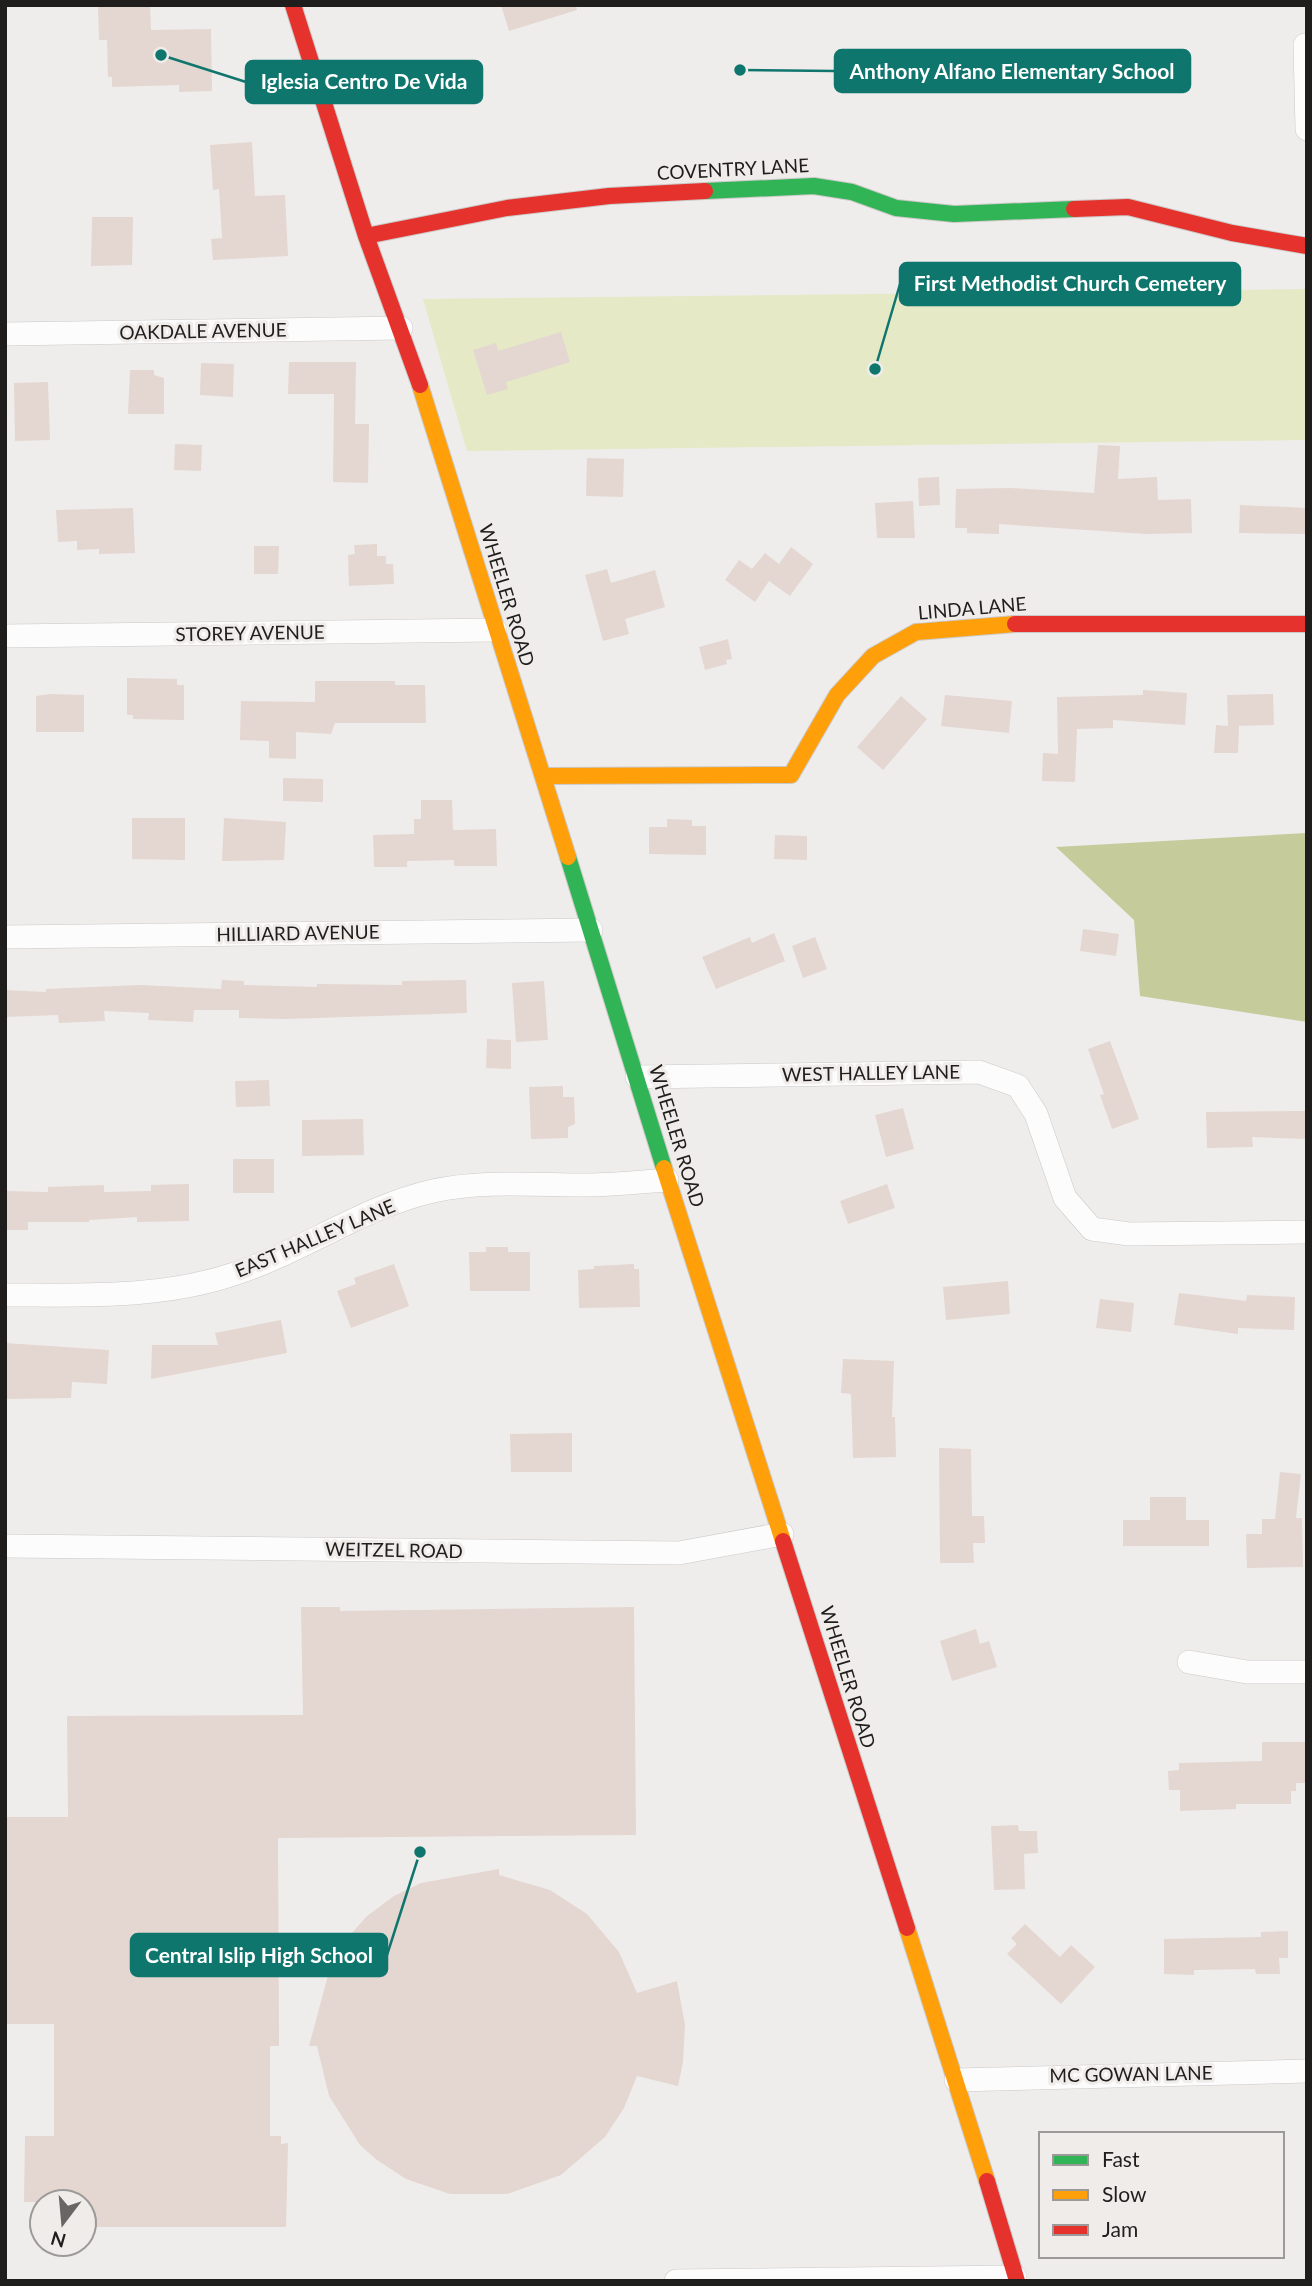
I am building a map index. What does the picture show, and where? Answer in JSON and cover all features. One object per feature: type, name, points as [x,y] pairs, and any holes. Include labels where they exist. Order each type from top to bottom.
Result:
[{"type":"main road","name":"WHEELER ROAD","points":[[293,5],[366,236],[401,328],[638,1077],[667,1180],[956,2080],[1016,2279]]},
{"type":"main road","name":"COVENTRY LANE","points":[[366,236],[507,208],[609,196],[814,186],[852,192],[896,208],[954,214],[1128,207],[1232,233],[1307,246]]},
{"type":"main road","name":"LINDA LANE","points":[[542,776],[791,775],[837,695],[873,656],[916,632],[1032,623],[1307,624]]},
{"type":"street","points":[[1306,45],[1307,129]]},
{"type":"street","name":"OAKDALE AVENUE","points":[[5,334],[401,328]]},
{"type":"street","name":"STOREY AVENUE","points":[[5,636],[495,630]]},
{"type":"street","name":"HILLIARD AVENUE","points":[[5,937],[591,930]]},
{"type":"street","name":"WEST HALLEY LANE","points":[[638,1077],[979,1072],[1018,1086],[1036,1114],[1065,1198],[1092,1228],[1129,1234],[1307,1232]]},
{"type":"street","name":"EAST HALLEY LANE","points":[[5,1295],[172,1292],[237,1274],[297,1249],[364,1213],[434,1191],[508,1184],[590,1185],[667,1180]]},
{"type":"street","name":"WEITZEL ROAD","points":[[5,1546],[679,1553],[782,1534]]},
{"type":"street","points":[[1189,1662],[1247,1672],[1307,1672]]},
{"type":"street","name":"MC GOWAN LANE","points":[[956,2080],[1307,2071]]},
{"type":"street","points":[[676,2281],[1016,2279]]},
{"type":"green space","points":[[1307,289],[1307,440],[467,451],[423,299]]},
{"type":"green space","points":[[1307,833],[1307,1022],[1140,996],[1134,920],[1056,847]]},
{"type":"building","points":[[98,5],[150,5],[151,30],[211,29],[212,91],[179,92],[179,85],[112,87],[112,77],[108,77],[107,40],[99,40]]},
{"type":"building","points":[[501,5],[576,5],[577,10],[509,31]]},
{"type":"building","points":[[252,142],[255,196],[285,195],[288,256],[213,260],[211,239],[222,238],[219,189],[213,190],[210,145]]},
{"type":"building","points":[[92,217],[133,217],[132,265],[91,266]]},
{"type":"building","points":[[561,332],[570,362],[506,382],[508,389],[487,395],[473,350],[496,343],[498,351]]},
{"type":"building","points":[[289,362],[356,362],[355,424],[369,424],[368,483],[333,482],[334,394],[288,394]]},
{"type":"building","points":[[201,363],[234,364],[233,397],[200,395]]},
{"type":"building","points":[[130,370],[154,370],[154,375],[164,378],[164,414],[128,414]]},
{"type":"building","points":[[48,382],[50,440],[15,441],[14,383]]},
{"type":"building","points":[[175,444],[202,445],[201,471],[174,470]]},
{"type":"building","points":[[1098,445],[1120,446],[1118,479],[1157,477],[1158,500],[1191,499],[1192,533],[1146,534],[999,524],[999,534],[967,533],[967,528],[955,528],[956,489],[1011,488],[1094,493]]},
{"type":"building","points":[[587,458],[624,459],[623,497],[586,496]]},
{"type":"building","points":[[939,477],[940,505],[919,506],[918,478]]},
{"type":"building","points":[[913,501],[915,538],[877,538],[875,503]]},
{"type":"building","points":[[1240,505],[1307,508],[1307,534],[1239,533]]},
{"type":"building","points":[[133,508],[135,553],[99,554],[99,549],[77,550],[77,541],[58,542],[56,510]]},
{"type":"building","points":[[377,544],[377,556],[386,556],[386,564],[393,564],[394,584],[349,586],[348,555],[355,554],[354,545]]},
{"type":"building","points":[[254,546],[279,546],[278,574],[254,574]]},
{"type":"building","points":[[791,547],[813,564],[790,596],[769,581],[755,602],[725,580],[739,560],[752,569],[765,553],[779,564]]},
{"type":"building","points":[[607,569],[611,583],[655,570],[665,607],[625,619],[629,634],[603,641],[585,575]]},
{"type":"building","points":[[728,639],[732,659],[726,660],[727,664],[705,670],[699,647]]},
{"type":"building","points":[[127,678],[177,679],[177,685],[184,685],[184,720],[133,719],[133,715],[127,715]]},
{"type":"building","points":[[315,681],[395,681],[395,685],[425,685],[426,723],[335,723],[331,734],[296,732],[296,759],[269,758],[269,741],[240,740],[241,701],[315,702]]},
{"type":"building","points":[[1143,690],[1187,693],[1185,725],[1113,720],[1113,728],[1077,729],[1075,782],[1042,781],[1043,753],[1058,754],[1057,697],[1143,695]]},
{"type":"building","points":[[1273,694],[1274,725],[1234,726],[1239,726],[1238,753],[1214,753],[1216,725],[1228,726],[1227,695]]},
{"type":"building","points":[[84,695],[84,732],[36,732],[36,696]]},
{"type":"building","points":[[945,695],[1012,701],[1009,733],[941,726]]},
{"type":"building","points":[[901,696],[927,719],[883,770],[857,747]]},
{"type":"building","points":[[283,778],[323,779],[323,802],[283,801]]},
{"type":"building","points":[[421,800],[452,800],[453,830],[496,829],[497,866],[454,866],[454,860],[407,861],[407,867],[374,867],[373,835],[414,834],[414,819],[421,819]]},
{"type":"building","points":[[132,818],[185,818],[185,860],[132,859]]},
{"type":"building","points":[[224,818],[286,822],[284,860],[222,861]]},
{"type":"building","points":[[667,819],[692,820],[692,826],[706,826],[706,855],[649,854],[649,827],[667,827]]},
{"type":"building","points":[[775,835],[807,836],[807,860],[774,859]]},
{"type":"building","points":[[1083,929],[1119,934],[1116,956],[1080,951]]},
{"type":"building","points":[[774,933],[785,961],[716,989],[702,957],[750,937],[752,943]]},
{"type":"building","points":[[815,937],[827,969],[803,978],[792,946]]},
{"type":"building","points":[[222,980],[244,981],[244,985],[317,987],[317,984],[402,985],[402,981],[466,980],[467,1013],[286,1019],[239,1018],[239,1010],[194,1010],[193,1022],[148,1020],[149,1013],[104,1011],[105,1021],[59,1023],[58,1015],[5,1017],[5,990],[46,992],[46,989],[141,985],[221,989]]},
{"type":"building","points":[[544,981],[548,1040],[516,1042],[512,983]]},
{"type":"building","points":[[487,1039],[511,1040],[511,1069],[486,1068]]},
{"type":"building","points":[[1110,1041],[1139,1119],[1112,1129],[1100,1095],[1104,1094],[1088,1049]]},
{"type":"building","points":[[269,1080],[270,1106],[236,1107],[235,1081]]},
{"type":"building","points":[[563,1086],[563,1097],[574,1097],[575,1124],[568,1127],[568,1138],[531,1139],[529,1087]]},
{"type":"building","points":[[903,1108],[914,1149],[886,1157],[875,1115]]},
{"type":"building","points":[[1307,1111],[1307,1139],[1252,1137],[1253,1147],[1207,1148],[1206,1112]]},
{"type":"building","points":[[363,1119],[364,1155],[302,1156],[302,1120]]},
{"type":"building","points":[[233,1159],[274,1159],[274,1193],[233,1193]]},
{"type":"building","points":[[189,1184],[189,1221],[137,1222],[137,1217],[89,1222],[28,1222],[28,1230],[5,1230],[5,1191],[48,1192],[48,1187],[104,1185],[104,1192],[151,1191],[151,1185]]},
{"type":"building","points":[[887,1184],[895,1208],[848,1224],[840,1201]]},
{"type":"building","points":[[486,1247],[508,1247],[508,1252],[530,1252],[530,1291],[470,1291],[469,1252],[486,1252]]},
{"type":"building","points":[[394,1264],[409,1306],[351,1328],[337,1291],[356,1284],[354,1278]]},
{"type":"building","points":[[634,1264],[634,1269],[639,1269],[640,1307],[579,1308],[578,1270],[594,1269],[594,1266]]},
{"type":"building","points":[[1008,1281],[1010,1314],[946,1320],[943,1287]]},
{"type":"building","points":[[1179,1293],[1246,1301],[1247,1295],[1295,1297],[1294,1330],[1238,1328],[1238,1334],[1174,1325]]},
{"type":"building","points":[[1100,1299],[1134,1303],[1131,1332],[1096,1328]]},
{"type":"building","points":[[281,1320],[287,1353],[151,1379],[152,1345],[218,1345],[215,1333]]},
{"type":"building","points":[[5,1343],[109,1350],[107,1384],[72,1382],[71,1398],[5,1399]]},
{"type":"building","points":[[843,1359],[894,1361],[892,1417],[895,1417],[896,1457],[853,1458],[851,1394],[841,1393]]},
{"type":"building","points":[[572,1433],[572,1472],[511,1472],[510,1434]]},
{"type":"building","points":[[939,1448],[971,1449],[972,1516],[984,1516],[985,1543],[973,1543],[974,1563],[940,1563]]},
{"type":"building","points":[[1280,1472],[1301,1474],[1296,1518],[1302,1518],[1303,1567],[1247,1568],[1246,1534],[1262,1534],[1262,1519],[1275,1519]]},
{"type":"building","points":[[1150,1497],[1186,1497],[1186,1520],[1209,1520],[1209,1546],[1123,1546],[1123,1520],[1150,1520]]},
{"type":"building","points":[[301,1607],[340,1607],[340,1611],[634,1607],[636,1835],[278,1838],[279,2046],[270,2046],[270,2136],[281,2136],[281,2144],[288,2143],[286,2227],[98,2227],[98,2188],[28,2188],[28,2202],[24,2202],[25,2136],[54,2136],[54,2024],[5,2024],[5,1817],[68,1817],[67,1716],[303,1715]]},
{"type":"building","points":[[976,1629],[980,1644],[989,1641],[997,1667],[952,1681],[940,1641]]},
{"type":"building","points":[[1262,1742],[1307,1742],[1307,1783],[1296,1783],[1296,1791],[1291,1791],[1291,1804],[1236,1804],[1236,1809],[1180,1811],[1180,1790],[1169,1790],[1168,1771],[1179,1770],[1179,1763],[1262,1761]]},
{"type":"building","points":[[1018,1825],[1019,1831],[1037,1831],[1038,1853],[1024,1854],[1025,1889],[994,1890],[991,1826]]},
{"type":"building","points":[[499,1869],[499,1875],[550,1890],[587,1914],[619,1952],[637,1993],[677,1981],[685,2025],[683,2062],[678,2086],[637,2076],[624,2108],[605,2137],[561,2175],[507,2194],[450,2194],[406,2179],[360,2145],[329,2096],[317,2046],[309,2046],[330,1968],[344,1942],[367,1916],[394,1896],[421,1883]]},
{"type":"building","points":[[1025,1924],[1060,1957],[1071,1945],[1095,1967],[1061,2004],[1007,1954],[1017,1944],[1011,1938]]},
{"type":"building","points":[[1288,1931],[1288,1958],[1279,1958],[1280,1974],[1256,1974],[1255,1969],[1194,1970],[1194,1975],[1164,1974],[1164,1939],[1261,1937],[1261,1932]]},
{"type":"traffic: fast","points":[[705,191],[814,186],[852,192],[896,208],[954,214],[1074,209]]},
{"type":"traffic: fast","points":[[568,857],[664,1168]]},
{"type":"traffic: slow","points":[[420,385],[568,857]]},
{"type":"traffic: slow","points":[[543,776],[791,775],[837,695],[873,656],[916,632],[1015,624]]},
{"type":"traffic: slow","points":[[664,1168],[783,1541]]},
{"type":"traffic: slow","points":[[907,1928],[987,2181]]},
{"type":"traffic: jam","points":[[293,5],[366,236],[420,385]]},
{"type":"traffic: jam","points":[[366,236],[507,208],[609,196],[705,191]]},
{"type":"traffic: jam","points":[[1074,209],[1128,207],[1232,233],[1307,246]]},
{"type":"traffic: jam","points":[[1015,624],[1307,624]]},
{"type":"traffic: jam","points":[[783,1541],[907,1928]]},
{"type":"traffic: jam","points":[[987,2181],[1017,2281]]},
{"type":"place","name":"Iglesia Centro De Vida","points":[[161,55]]},
{"type":"place","name":"Anthony Alfano Elementary School","points":[[740,70]]},
{"type":"place","name":"First Methodist Church Cemetery","points":[[875,369]]},
{"type":"place","name":"Central Islip High School","points":[[420,1852]]}]
